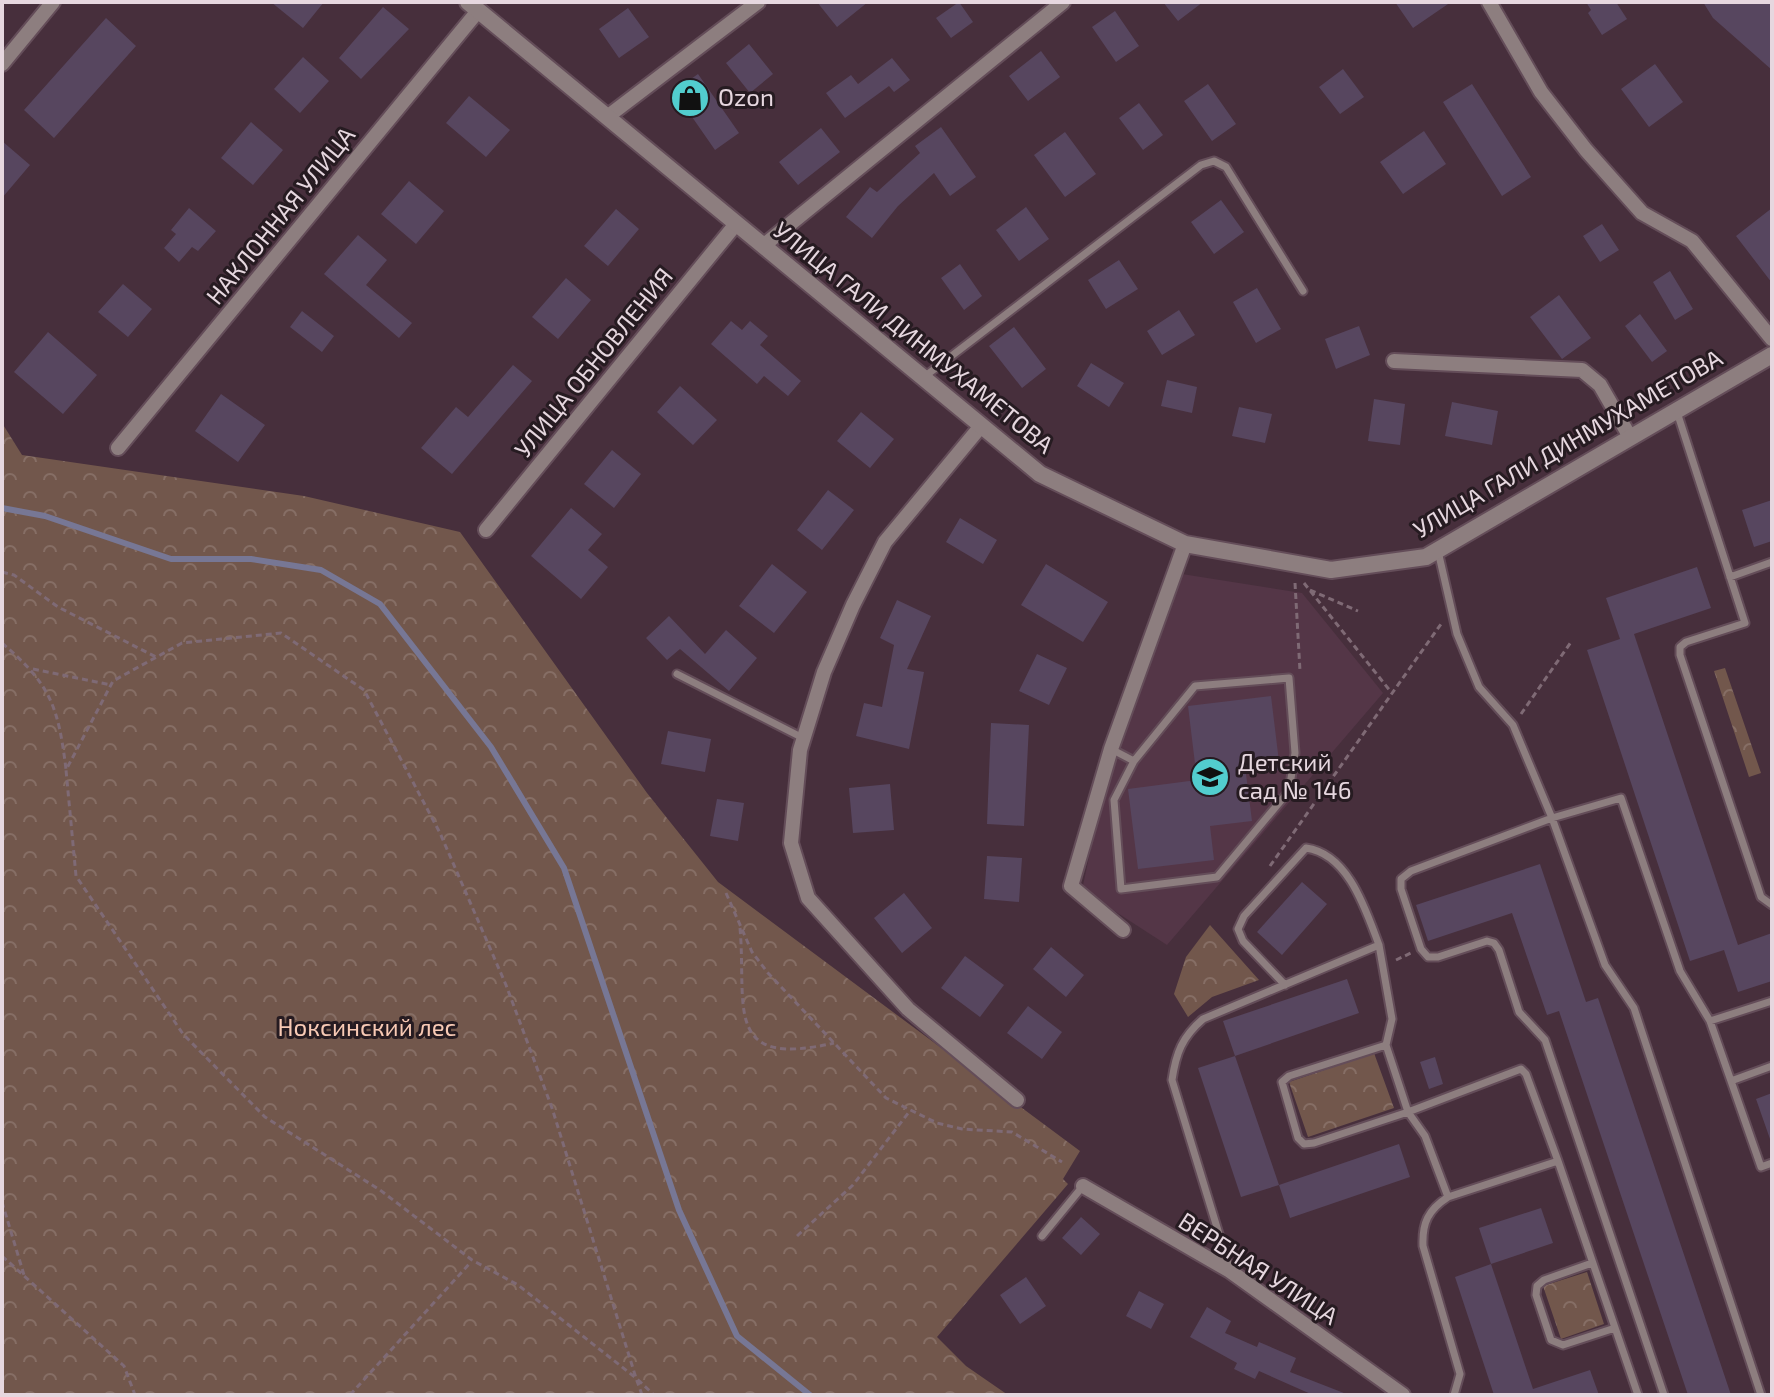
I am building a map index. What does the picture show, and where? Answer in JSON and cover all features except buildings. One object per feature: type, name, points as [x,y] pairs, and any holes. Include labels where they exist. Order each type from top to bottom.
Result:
[{"type":"street","points":[[2,64],[53,2]]},
{"type":"street","points":[[607,117],[758,2]]},
{"type":"street","points":[[763,246],[1063,2]]},
{"type":"street","points":[[1489,2],[1541,92],[1586,150],[1642,213],[1692,241],[1772,339]]},
{"type":"street","name":"УЛИЦА ГАЛИ ДИНМУХАМЕТОВА","points":[[473,6],[1040,474],[1185,544],[1331,570],[1426,557],[1772,355]]},
{"type":"street","name":"НАКЛОННАЯ УЛИЦА","points":[[118,448],[473,6]]},
{"type":"street","name":"УЛИЦА ОБНОВЛЕНИЯ","points":[[486,530],[736,224]]},
{"type":"street","points":[[1394,361],[1582,370],[1600,385],[1630,437]]},
{"type":"street","points":[[981,426],[885,542],[824,672],[803,738],[791,843],[808,898],[908,1009],[1017,1100]]},
{"type":"street","points":[[1123,930],[1071,886],[1111,749],[1185,544]]},
{"type":"street","name":"ВЕРБНАЯ УЛИЦА","points":[[1083,1186],[1230,1271],[1403,1395]]},
{"type":"lane","points":[[923,378],[1201,165],[1214,161],[1226,167],[1303,291]]},
{"type":"lane","points":[[1677,410],[1745,623],[1686,642],[1680,647],[1680,655],[1761,897],[1772,905]]},
{"type":"lane","points":[[1438,550],[1452,611],[1479,687],[1513,725],[1552,818],[1605,965],[1634,1008],[1761,1395]]},
{"type":"lane","points":[[1730,577],[1772,562]]},
{"type":"lane","points":[[677,674],[803,738]]},
{"type":"lane","points":[[1289,678],[1295,753],[1289,791],[1217,877],[1121,889],[1114,800],[1134,761],[1195,686],[1289,678]]},
{"type":"lane","points":[[1111,749],[1134,761]]},
{"type":"lane","points":[[1664,1395],[1545,1040],[1519,1012],[1494,943],[1487,941],[1438,957],[1428,957],[1421,949],[1401,889],[1401,879],[1411,871],[1552,818],[1621,798],[1680,971],[1710,1021],[1761,1167],[1772,1163]]},
{"type":"lane","points":[[1285,985],[1243,941],[1238,929],[1244,916],[1306,848],[1317,850],[1354,883],[1379,945],[1385,965],[1392,1019],[1386,1045],[1408,1112],[1425,1136],[1448,1197]]},
{"type":"lane","points":[[1230,1271],[1172,1080],[1176,1052],[1188,1031],[1203,1019],[1379,945]]},
{"type":"lane","points":[[1710,1021],[1772,1001]]},
{"type":"lane","points":[[1386,1045],[1289,1076],[1282,1082],[1298,1138],[1304,1144],[1408,1112],[1521,1069],[1558,1161],[1638,1395]]},
{"type":"lane","points":[[1731,1081],[1772,1066]]},
{"type":"lane","points":[[1454,1395],[1460,1374],[1423,1246],[1422,1226],[1433,1206],[1448,1197],[1558,1161]]},
{"type":"lane","points":[[1042,1236],[1083,1186]]},
{"type":"lane","points":[[1592,1263],[1544,1280],[1537,1286],[1536,1295],[1551,1340],[1556,1345],[1563,1345],[1615,1328]]},
{"type":"path","points":[[2,572],[14,575],[58,607],[156,657]]},
{"type":"path","points":[[1289,678],[1300,679],[1295,579]]},
{"type":"path","points":[[1301,580],[1392,693]]},
{"type":"path","points":[[1309,589],[1358,611]]},
{"type":"path","points":[[1268,869],[1452,611]]},
{"type":"path","points":[[66,770],[111,685],[182,643],[281,633],[364,690],[440,833],[506,985],[552,1108],[642,1395]]},
{"type":"path","points":[[1513,725],[1571,642]]},
{"type":"path","points":[[2,643],[32,669],[60,717],[76,876],[183,1034],[265,1117],[380,1190],[472,1260],[518,1285],[654,1395]]},
{"type":"path","points":[[32,669],[111,685]]},
{"type":"path","points":[[726,893],[752,952],[768,973],[886,1098],[909,1112],[962,1129],[1012,1132],[1062,1162]]},
{"type":"path","points":[[740,924],[742,1006],[744,1021],[755,1037],[765,1047],[778,1050],[794,1051],[834,1043]]},
{"type":"path","points":[[1385,965],[1421,949]]},
{"type":"path","points":[[797,1236],[853,1185],[909,1112]]},
{"type":"path","points":[[2,1202],[24,1275]]},
{"type":"path","points":[[2,1256],[124,1366],[135,1395]]},
{"type":"path","points":[[350,1395],[472,1260]]},
{"type":"shaded area","name":"Детский сад № 146","points":[[1182,574],[1302,593],[1383,693],[1167,945],[1082,890],[1101,801]]},
{"type":"green space","name":"Ноксинский лес","points":[[2,423],[22,455],[304,496],[460,532],[647,793],[718,882],[1080,1151],[1063,1179],[1068,1184],[937,1337],[966,1366],[1008,1395],[2,1395]]},
{"type":"green space","points":[[1725,668],[1761,773],[1749,777],[1714,671]]},
{"type":"green space","points":[[1210,925],[1259,980],[1212,997],[1188,1017],[1174,994],[1186,957]]},
{"type":"green space","points":[[1374,1053],[1394,1108],[1308,1137],[1289,1082]]},
{"type":"green space","points":[[1587,1272],[1604,1324],[1561,1339],[1543,1286]]},
{"type":"waterway","points":[[2,508],[45,516],[171,559],[251,559],[321,570],[380,604],[491,747],[564,868],[679,1210],[737,1336],[810,1395]]},
{"type":"place","name":"Ozon","points":[[690,98]]},
{"type":"place","name":"Детский сад № 146","points":[[1210,777]]}]
